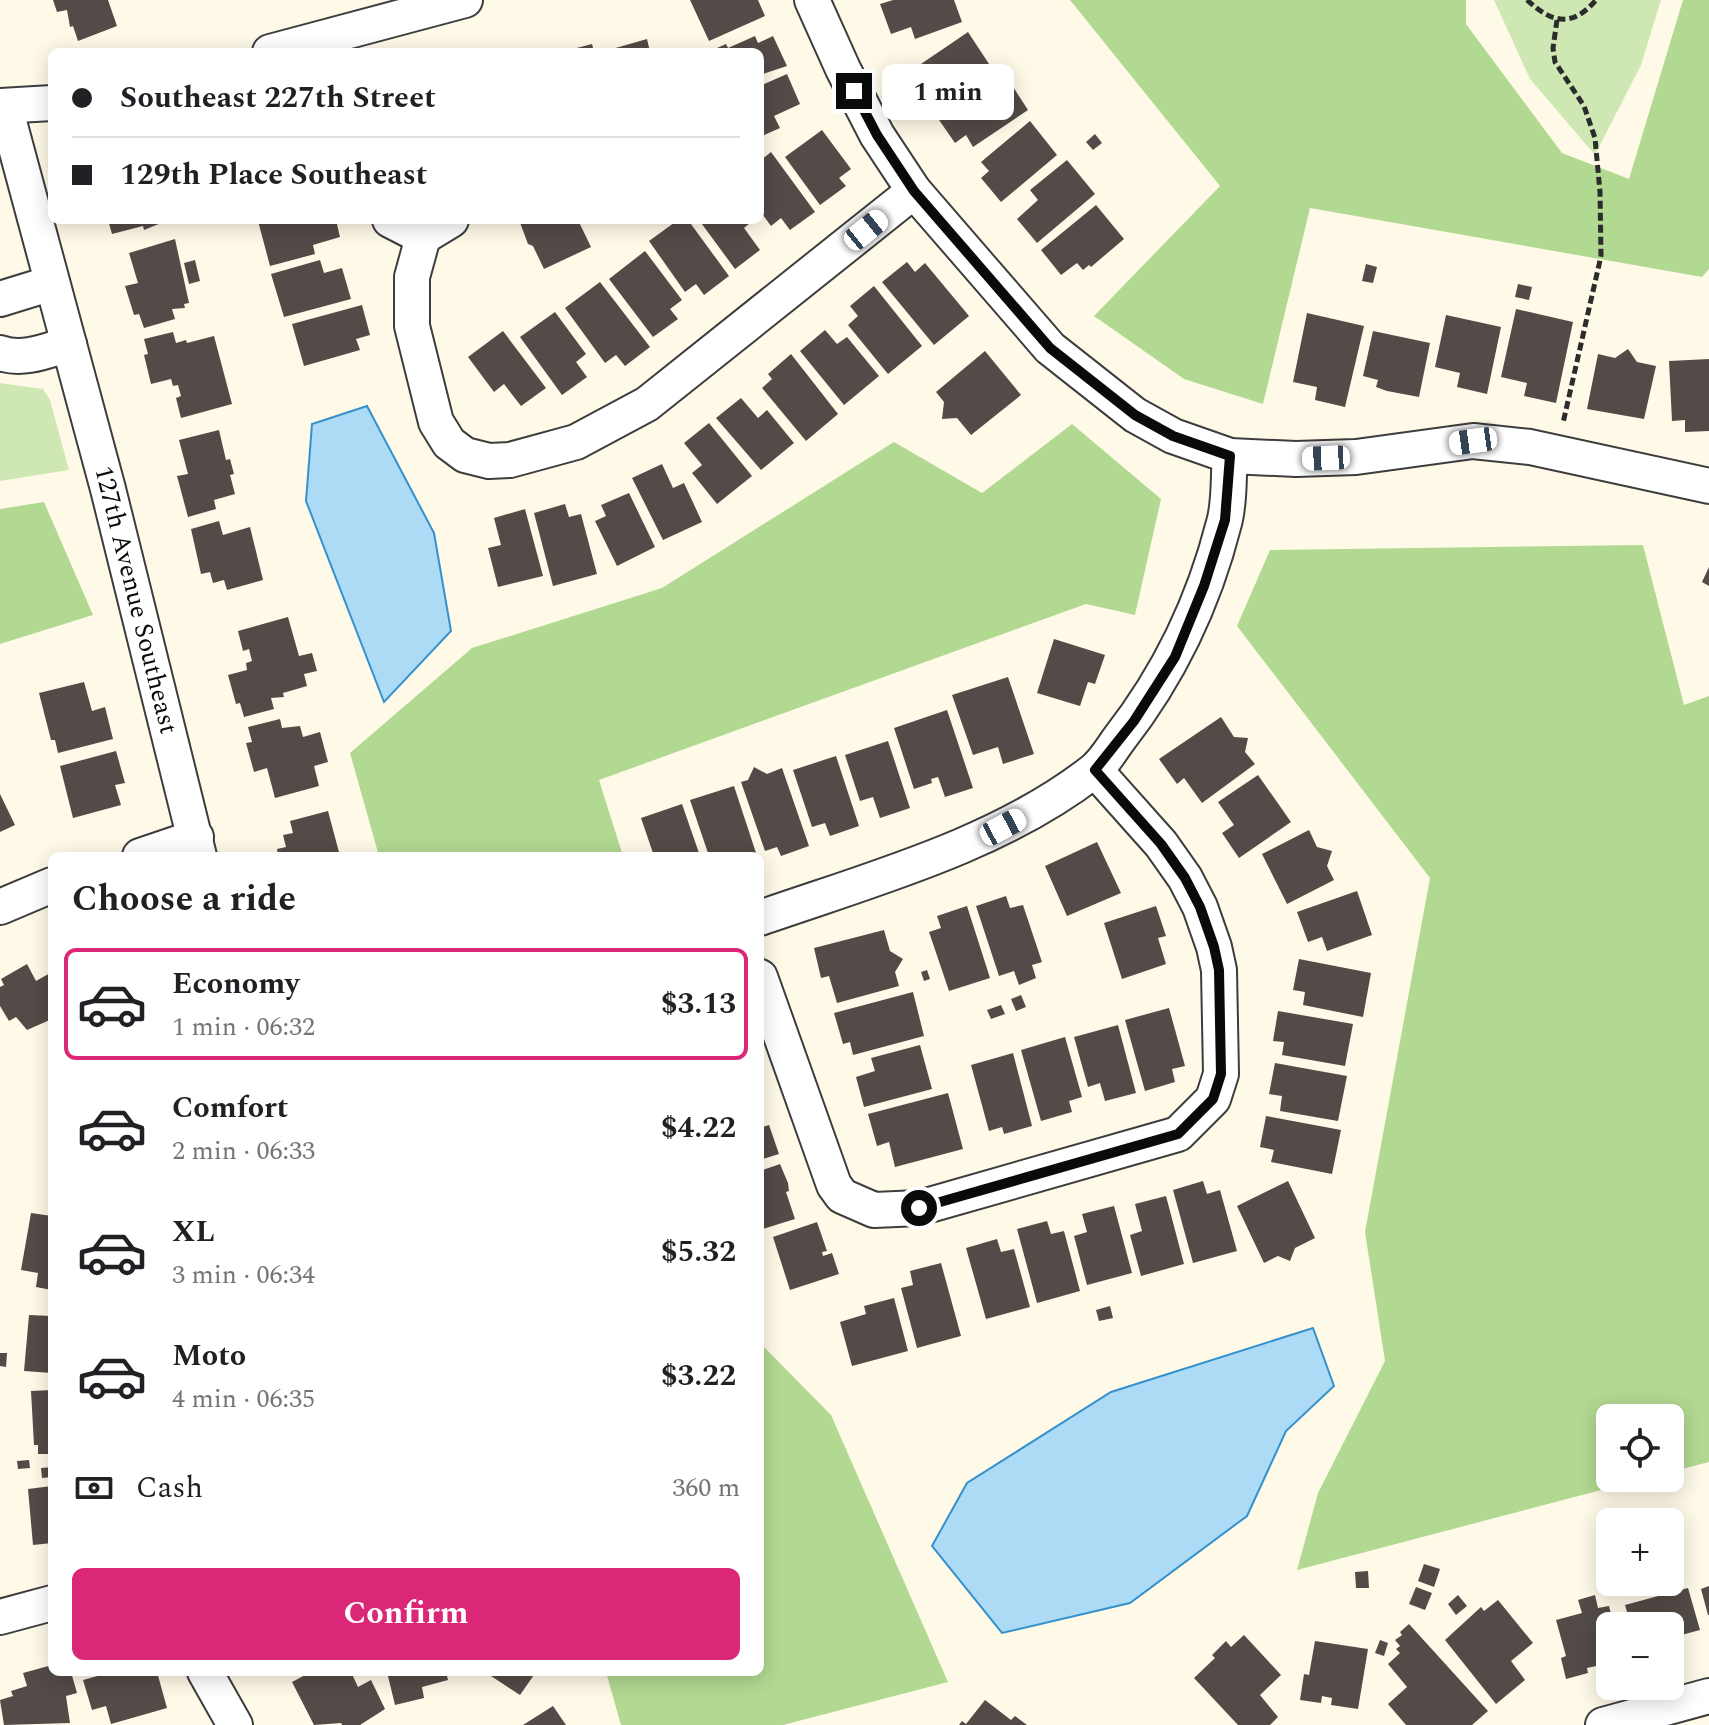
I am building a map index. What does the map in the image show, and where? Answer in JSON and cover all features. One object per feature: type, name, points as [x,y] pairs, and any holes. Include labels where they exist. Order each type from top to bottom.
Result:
[{"type":"street","points":[[285,48],[465,0]]},
{"type":"street","points":[[812,0],[877,135],[914,191],[1061,357],[1135,415],[1173,436],[1230,456],[1296,459],[1356,457],[1473,441],[1556,453],[1709,486]]},
{"type":"street","points":[[2,106],[48,103]]},
{"type":"street","name":"127th Avenue Southeast","points":[[2,106],[69,344],[198,847]]},
{"type":"street","points":[[414,224],[437,228],[412,277],[412,326],[436,422],[449,443],[465,455],[489,461],[510,460],[576,442],[647,404],[914,191]]},
{"type":"street","points":[[0,299],[52,283]]},
{"type":"street","points":[[0,353],[12,357],[25,356],[69,344]]},
{"type":"street","points":[[764,917],[982,838],[1044,806],[1095,770],[1134,721],[1175,657],[1204,586],[1225,520],[1230,456]]},
{"type":"street","points":[[764,989],[834,1185],[842,1196],[874,1210],[919,1208],[1178,1134],[1213,1099],[1221,1074],[1219,970],[1214,947],[1200,907],[1185,878],[1161,844],[1095,770]]},
{"type":"street","points":[[166,852],[198,847]]},
{"type":"street","points":[[0,907],[48,887]]},
{"type":"street","points":[[0,1617],[48,1604]]},
{"type":"street","points":[[207,1676],[235,1725]]},
{"type":"street","points":[[1603,1725],[1709,1696]]},
{"type":"path","points":[[1527,0],[1557,20],[1579,15],[1596,0]]},
{"type":"path","points":[[1556,453],[1601,256],[1595,138],[1584,106],[1555,62],[1553,48],[1557,20]]},
{"type":"green space","points":[[1070,0],[1466,0],[1466,24],[1562,153],[1629,179],[1683,0],[1709,0],[1709,269],[1702,277],[1310,208],[1263,404],[1184,379],[1094,316],[1220,186]]},
{"type":"green space","points":[[1494,0],[1661,0],[1641,65],[1595,155],[1530,79]]},
{"type":"green space","points":[[0,383],[43,389],[50,400],[69,470],[0,481]]},
{"type":"green space","points":[[1072,424],[1161,499],[1135,615],[1086,604],[599,780],[622,852],[378,852],[350,753],[472,648],[662,588],[894,442],[982,493]]},
{"type":"green space","points":[[44,502],[93,615],[0,644],[0,509]]},
{"type":"green space","points":[[1643,545],[1684,705],[1709,696],[1709,1462],[1684,1468],[1684,1404],[1596,1404],[1596,1491],[1297,1570],[1318,1493],[1385,1361],[1365,1232],[1430,878],[1237,626],[1270,550]]},
{"type":"green space","points":[[764,1347],[831,1415],[948,1682],[783,1725],[621,1725],[607,1676],[764,1676]]},
{"type":"water","points":[[367,406],[434,533],[451,631],[384,702],[306,501],[312,424]]},
{"type":"water","points":[[1313,1328],[1334,1386],[1286,1431],[1247,1516],[1130,1603],[1002,1633],[932,1546],[967,1483],[1111,1392]]},
{"type":"building","points":[[53,0],[108,0],[117,26],[78,41],[73,26],[70,27],[67,10],[57,12]]},
{"type":"building","points":[[690,0],[758,0],[765,16],[709,41]]},
{"type":"building","points":[[893,0],[954,0],[962,22],[915,39],[911,27],[891,34],[880,4]]},
{"type":"building","points":[[968,32],[993,70],[931,111],[913,84],[925,76],[918,66]]},
{"type":"building","points":[[755,36],[758,43],[773,36],[787,66],[764,74],[764,48],[728,48]]},
{"type":"building","points":[[647,39],[649,48],[616,48]]},
{"type":"building","points":[[1004,73],[1028,110],[973,147],[966,135],[955,143],[937,117]]},
{"type":"building","points":[[787,74],[800,104],[774,116],[780,128],[764,135],[764,84]]},
{"type":"building","points":[[1030,121],[1057,155],[1001,202],[981,178],[989,171],[981,162]]},
{"type":"building","points":[[822,130],[851,169],[839,178],[846,186],[820,205],[785,157]]},
{"type":"building","points":[[1095,134],[1102,143],[1093,150],[1086,142]]},
{"type":"building","points":[[771,152],[815,212],[790,230],[781,218],[771,226],[764,216],[764,158]]},
{"type":"building","points":[[1067,160],[1095,194],[1037,243],[1017,219],[1038,200],[1030,190]]},
{"type":"building","points":[[1096,205],[1124,239],[1091,267],[1089,265],[1083,270],[1077,263],[1061,275],[1041,250]]},
{"type":"building","points":[[109,224],[159,224],[144,230],[143,226],[112,234]]},
{"type":"building","points":[[259,224],[337,224],[340,237],[313,245],[315,254],[270,266]]},
{"type":"building","points":[[520,224],[580,224],[591,247],[544,269],[533,246],[528,244]]},
{"type":"building","points":[[672,224],[691,224],[729,276],[704,295],[696,284],[685,292],[649,241]]},
{"type":"building","points":[[702,224],[749,224],[744,228],[760,250],[735,269]]},
{"type":"building","points":[[175,239],[189,303],[184,304],[185,308],[172,309],[175,319],[144,328],[139,314],[134,315],[125,286],[138,283],[129,253]]},
{"type":"building","points":[[645,251],[682,300],[670,309],[678,319],[653,337],[609,279]]},
{"type":"building","points":[[195,260],[200,281],[189,284],[184,263]]},
{"type":"building","points":[[320,260],[324,273],[342,268],[351,299],[284,317],[271,274]]},
{"type":"building","points":[[907,262],[915,272],[925,263],[969,316],[934,345],[882,282]]},
{"type":"building","points":[[1366,264],[1377,267],[1373,283],[1362,281]]},
{"type":"building","points":[[600,282],[650,347],[625,366],[616,355],[605,363],[565,308]]},
{"type":"building","points":[[1518,284],[1532,287],[1529,300],[1515,297]]},
{"type":"building","points":[[874,286],[922,346],[888,374],[848,325],[858,316],[850,306]]},
{"type":"building","points":[[362,305],[370,335],[356,339],[360,350],[304,366],[292,324]]},
{"type":"building","points":[[1516,309],[1573,322],[1556,403],[1524,396],[1527,383],[1501,377]]},
{"type":"building","points":[[555,312],[586,354],[576,362],[587,377],[562,395],[520,337]]},
{"type":"building","points":[[1307,313],[1364,326],[1345,407],[1315,400],[1317,387],[1293,382]]},
{"type":"building","points":[[1446,315],[1501,327],[1487,394],[1457,387],[1460,373],[1435,367]]},
{"type":"building","points":[[825,330],[837,344],[847,337],[879,376],[844,405],[800,351]]},
{"type":"building","points":[[503,331],[546,388],[521,406],[504,384],[494,392],[468,357]]},
{"type":"building","points":[[1373,331],[1430,343],[1419,397],[1376,387],[1378,380],[1363,376]]},
{"type":"building","points":[[173,332],[176,343],[214,336],[232,404],[181,418],[176,398],[181,396],[178,385],[173,386],[171,379],[151,384],[144,355],[148,354],[144,339]]},
{"type":"building","points":[[1628,349],[1637,362],[1656,366],[1644,419],[1587,409],[1598,354],[1615,358]]},
{"type":"building","points":[[985,351],[1021,395],[971,435],[957,418],[942,419],[944,402],[936,392]]},
{"type":"building","points":[[791,354],[838,414],[806,441],[762,388],[772,379],[768,374]]},
{"type":"building","points":[[1709,359],[1709,431],[1685,432],[1685,420],[1672,421],[1669,361]]},
{"type":"building","points":[[741,398],[758,418],[767,410],[794,443],[761,470],[716,418]]},
{"type":"building","points":[[709,423],[752,476],[717,504],[692,473],[702,465],[684,443]]},
{"type":"building","points":[[219,430],[226,460],[230,459],[234,474],[230,475],[235,494],[214,500],[216,509],[188,517],[177,476],[188,474],[179,440]]},
{"type":"building","points":[[662,464],[673,488],[684,483],[702,522],[663,540],[632,478]]},
{"type":"building","points":[[629,493],[655,547],[617,566],[595,521],[606,516],[601,505]]},
{"type":"building","points":[[565,504],[569,517],[581,514],[597,574],[553,586],[534,513]]},
{"type":"building","points":[[525,509],[543,576],[498,587],[488,548],[501,545],[494,518]]},
{"type":"building","points":[[219,521],[223,535],[250,527],[263,580],[227,590],[224,580],[213,583],[210,572],[201,574],[191,529]]},
{"type":"building","points":[[1709,567],[1709,586],[1702,582]]},
{"type":"building","points":[[288,617],[299,656],[312,653],[317,671],[304,674],[307,686],[283,693],[284,697],[271,698],[274,709],[244,717],[240,703],[236,704],[228,675],[247,670],[246,663],[252,661],[249,649],[243,651],[238,631]]},
{"type":"building","points":[[1054,639],[1105,655],[1095,684],[1088,682],[1080,706],[1037,693]]},
{"type":"building","points":[[1008,677],[1034,754],[1003,764],[998,747],[973,755],[952,695]]},
{"type":"building","points":[[84,682],[92,711],[105,707],[113,739],[58,753],[55,740],[51,740],[39,693]]},
{"type":"building","points":[[947,710],[973,788],[945,797],[938,777],[931,779],[932,783],[914,789],[894,728]]},
{"type":"building","points":[[1221,717],[1234,737],[1248,738],[1245,752],[1255,764],[1202,803],[1184,778],[1177,784],[1159,759]]},
{"type":"building","points":[[280,719],[282,728],[300,726],[303,737],[320,732],[328,762],[314,766],[319,786],[275,798],[267,768],[254,772],[246,743],[252,742],[248,727]]},
{"type":"building","points":[[888,741],[910,808],[880,818],[873,797],[860,801],[845,755]]},
{"type":"building","points":[[116,751],[125,783],[115,785],[121,805],[73,818],[60,766]]},
{"type":"building","points":[[836,756],[859,826],[830,836],[825,823],[812,827],[793,770]]},
{"type":"building","points":[[754,767],[767,774],[782,768],[809,846],[781,856],[777,847],[765,851],[741,782],[748,780]]},
{"type":"building","points":[[1258,775],[1291,822],[1239,858],[1222,833],[1234,825],[1218,802]]},
{"type":"building","points":[[734,786],[756,852],[708,852],[690,800]]},
{"type":"building","points":[[0,794],[15,825],[0,832]]},
{"type":"building","points":[[682,804],[699,852],[653,852],[641,818]]},
{"type":"building","points":[[328,811],[339,852],[277,852],[277,849],[286,847],[283,835],[293,833],[290,821]]},
{"type":"building","points":[[1309,830],[1317,847],[1332,851],[1327,866],[1334,880],[1287,904],[1262,854]]},
{"type":"building","points":[[1097,842],[1121,893],[1067,916],[1045,866]]},
{"type":"building","points":[[1357,891],[1372,935],[1327,951],[1322,937],[1308,942],[1297,912]]},
{"type":"building","points":[[1006,896],[1010,908],[1023,905],[1042,962],[1032,965],[1036,978],[1019,985],[1014,971],[999,976],[976,906]]},
{"type":"building","points":[[967,906],[990,978],[949,991],[929,932],[941,928],[937,916]]},
{"type":"building","points":[[1156,906],[1166,936],[1158,938],[1166,964],[1122,979],[1104,923]]},
{"type":"building","points":[[884,930],[890,951],[903,959],[895,972],[899,986],[837,1003],[829,976],[821,978],[814,948]]},
{"type":"building","points":[[1299,959],[1371,973],[1363,1017],[1303,1005],[1305,992],[1293,990]]},
{"type":"building","points":[[27,964],[36,981],[48,974],[48,1021],[27,1030],[16,1017],[9,1021],[0,1006],[0,987],[4,985],[1,979]]},
{"type":"building","points":[[927,970],[930,979],[924,981],[921,972]]},
{"type":"building","points":[[913,992],[924,1036],[853,1055],[850,1042],[843,1044],[834,1013]]},
{"type":"building","points":[[1021,995],[1026,1007],[1016,1011],[1011,999]]},
{"type":"building","points":[[1001,1005],[1005,1014],[991,1019],[987,1010]]},
{"type":"building","points":[[1169,1008],[1185,1066],[1172,1069],[1175,1082],[1145,1091],[1125,1020]]},
{"type":"building","points":[[1278,1011],[1353,1024],[1345,1066],[1282,1055],[1284,1042],[1273,1041]]},
{"type":"building","points":[[1118,1025],[1136,1093],[1105,1101],[1100,1083],[1088,1087],[1074,1037]]},
{"type":"building","points":[[1065,1037],[1082,1097],[1069,1101],[1072,1112],[1041,1121],[1021,1050]]},
{"type":"building","points":[[920,1045],[932,1089],[864,1107],[856,1077],[875,1071],[871,1058]]},
{"type":"building","points":[[1013,1053],[1032,1126],[1004,1134],[1002,1127],[989,1131],[971,1065]]},
{"type":"building","points":[[1275,1063],[1347,1076],[1338,1121],[1280,1111],[1282,1096],[1269,1094]]},
{"type":"building","points":[[948,1093],[963,1149],[895,1167],[889,1142],[877,1146],[868,1114]]},
{"type":"building","points":[[1266,1116],[1341,1130],[1332,1174],[1271,1162],[1274,1150],[1260,1147]]},
{"type":"building","points":[[769,1125],[779,1154],[764,1159],[764,1127]]},
{"type":"building","points":[[780,1164],[788,1183],[789,1191],[786,1192],[795,1219],[764,1229],[764,1170]]},
{"type":"building","points":[[1203,1181],[1207,1194],[1220,1190],[1237,1251],[1193,1263],[1173,1190]]},
{"type":"building","points":[[1288,1181],[1315,1238],[1295,1248],[1290,1261],[1278,1256],[1264,1263],[1237,1206]]},
{"type":"building","points":[[1166,1196],[1184,1264],[1141,1276],[1130,1235],[1142,1231],[1135,1204]]},
{"type":"building","points":[[1114,1206],[1132,1273],[1087,1285],[1074,1236],[1087,1232],[1082,1214]]},
{"type":"building","points":[[31,1213],[48,1215],[48,1289],[36,1287],[38,1273],[21,1270]]},
{"type":"building","points":[[1047,1221],[1051,1234],[1064,1231],[1080,1291],[1037,1303],[1017,1229]]},
{"type":"building","points":[[817,1222],[827,1251],[822,1252],[823,1256],[832,1253],[839,1274],[790,1290],[773,1237]]},
{"type":"building","points":[[997,1239],[1001,1252],[1014,1249],[1030,1307],[986,1319],[966,1248]]},
{"type":"building","points":[[941,1263],[961,1336],[917,1348],[901,1288],[913,1285],[910,1271]]},
{"type":"building","points":[[894,1298],[908,1351],[852,1366],[840,1322],[866,1314],[864,1306]]},
{"type":"building","points":[[1110,1306],[1113,1318],[1099,1321],[1096,1310]]},
{"type":"building","points":[[29,1315],[48,1316],[48,1373],[24,1371]]},
{"type":"building","points":[[0,1353],[7,1353],[6,1367],[0,1366]]},
{"type":"building","points":[[48,1390],[48,1454],[38,1454],[38,1445],[34,1445],[31,1391]]},
{"type":"building","points":[[29,1460],[30,1468],[18,1469],[17,1461]]},
{"type":"building","points":[[48,1467],[48,1477],[42,1478],[41,1468]]},
{"type":"building","points":[[48,1486],[48,1543],[33,1545],[28,1489]]},
{"type":"building","points":[[1424,1564],[1440,1569],[1434,1587],[1418,1581]]},
{"type":"building","points":[[1368,1571],[1369,1588],[1356,1588],[1355,1572]]},
{"type":"building","points":[[1709,1586],[1709,1615],[1708,1615],[1701,1589]]},
{"type":"building","points":[[1416,1587],[1432,1593],[1425,1610],[1409,1604]]},
{"type":"building","points":[[1688,1588],[1700,1630],[1684,1634],[1684,1612],[1627,1612],[1625,1605],[1658,1596],[1684,1596],[1684,1589]]},
{"type":"building","points":[[1458,1595],[1467,1606],[1456,1615],[1448,1604]]},
{"type":"building","points":[[1595,1595],[1598,1608],[1609,1606],[1610,1612],[1596,1612],[1596,1666],[1587,1668],[1588,1673],[1566,1679],[1561,1658],[1566,1656],[1556,1620],[1582,1613],[1578,1600]]},
{"type":"building","points":[[1498,1600],[1533,1643],[1511,1661],[1525,1680],[1496,1704],[1445,1640],[1481,1607],[1484,1611]]},
{"type":"building","points":[[1409,1624],[1488,1711],[1472,1725],[1406,1725],[1388,1704],[1407,1687],[1388,1664],[1400,1653],[1396,1649],[1400,1646],[1395,1640]]},
{"type":"building","points":[[1244,1635],[1281,1675],[1260,1695],[1278,1717],[1270,1725],[1238,1725],[1194,1678],[1215,1658],[1212,1655],[1226,1641],[1231,1647]]},
{"type":"building","points":[[1380,1640],[1388,1643],[1384,1656],[1375,1653]]},
{"type":"building","points":[[1315,1641],[1368,1649],[1358,1709],[1331,1705],[1332,1698],[1322,1696],[1321,1703],[1300,1700],[1304,1674],[1309,1675]]},
{"type":"building","points":[[48,1666],[48,1676],[72,1676],[77,1693],[66,1696],[70,1723],[4,1725],[0,1700],[13,1696],[11,1691],[27,1686],[23,1673]]},
{"type":"building","points":[[98,1676],[158,1676],[167,1708],[111,1724],[106,1706],[92,1710],[83,1680]]},
{"type":"building","points":[[303,1676],[353,1676],[358,1687],[371,1680],[385,1709],[360,1725],[314,1725],[292,1682]]},
{"type":"building","points":[[388,1676],[447,1676],[448,1680],[422,1687],[424,1698],[395,1705]]},
{"type":"building","points":[[491,1676],[533,1676],[520,1695]]},
{"type":"building","points":[[985,1700],[1011,1720],[1015,1716],[1027,1725],[959,1725],[962,1721],[966,1724]]},
{"type":"building","points":[[553,1706],[566,1725],[523,1725]]},
{"type":"route","points":[[854,91],[877,135],[914,191],[1050,348],[1135,415],[1173,436],[1230,456],[1225,520],[1204,586],[1175,657],[1134,721],[1095,770],[1161,844],[1185,878],[1200,907],[1219,970],[1221,1074],[1213,1099],[1178,1134],[919,1208]]}]
